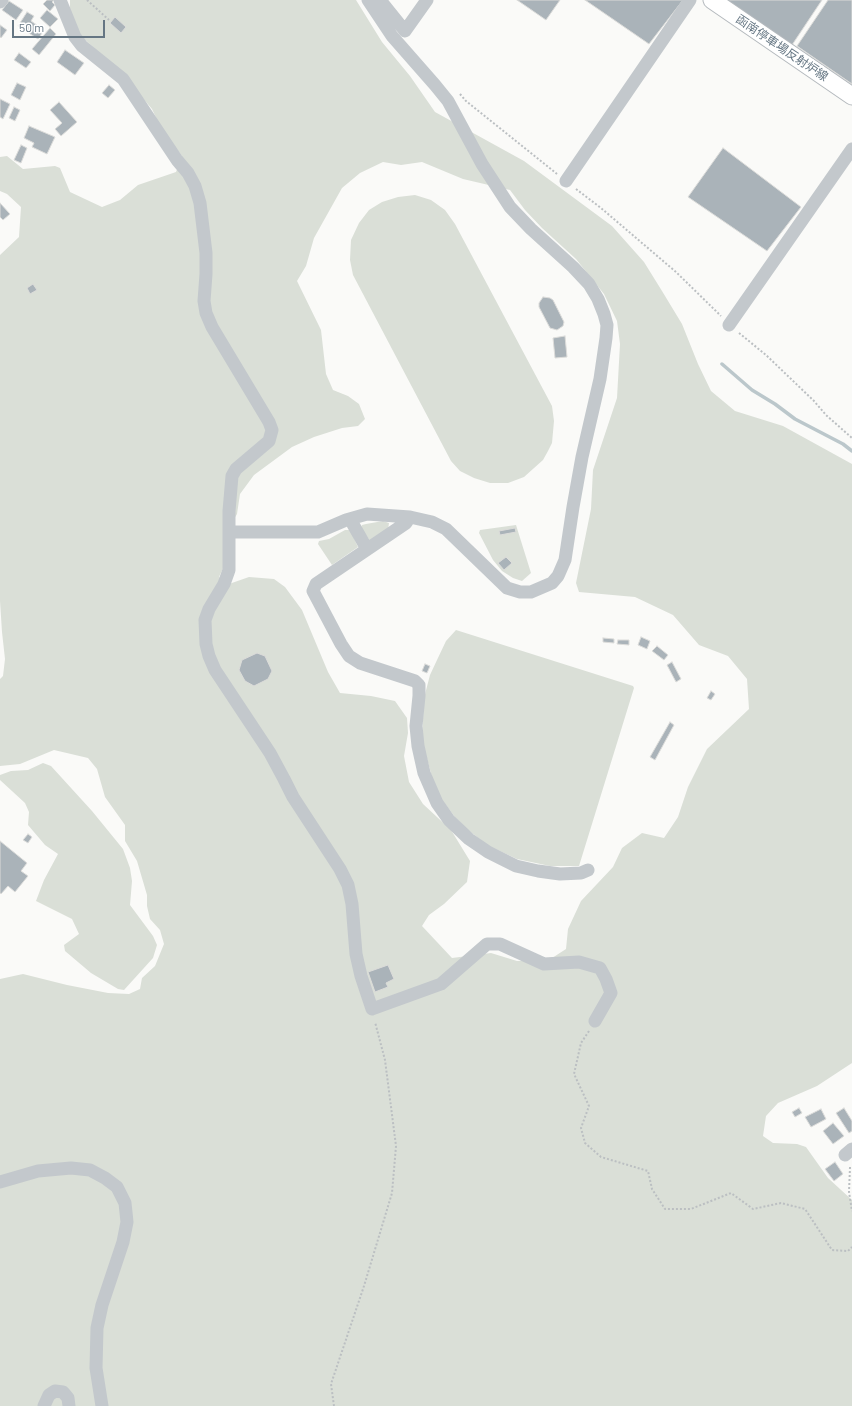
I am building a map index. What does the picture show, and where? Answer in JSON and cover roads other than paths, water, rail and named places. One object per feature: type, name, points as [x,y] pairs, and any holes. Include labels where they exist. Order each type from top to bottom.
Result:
[{"type":"main road","name":"函南停車場反射炉線","points":[[712,0],[852,96]]},
{"type":"street","points":[[60,0],[75,36],[82,46],[123,79],[177,160],[188,173],[195,186],[200,203],[206,253],[204,301],[206,313],[212,327],[259,403],[272,430],[269,441],[236,469],[232,476],[227,576],[209,609],[205,620],[205,631],[209,656],[215,670],[270,753],[293,797],[340,869],[348,885],[352,904],[356,954],[361,976],[372,1009],[441,984],[487,944],[500,944],[544,964],[579,962],[600,968],[611,993],[595,1021]]},
{"type":"street","points":[[230,532],[318,532],[367,514],[410,517],[432,522],[446,529],[507,588],[520,592],[530,592],[552,583],[558,576],[565,560],[572,507],[600,379],[607,324],[598,299],[589,284],[510,207],[482,164],[448,101],[436,85],[392,36],[368,0]]},
{"type":"street","points":[[380,0],[405,31],[427,0]]},
{"type":"street","points":[[566,181],[690,0]]},
{"type":"street","points":[[729,325],[852,148]]},
{"type":"street","points":[[410,517],[406,523],[316,584],[313,590],[341,644],[349,656],[360,663],[415,682],[419,685],[416,726],[419,752],[424,773],[437,804],[449,820],[469,840],[488,852],[516,866],[560,874],[580,873],[588,870]]},
{"type":"street","points":[[350,519],[367,549]]},
{"type":"street","points":[[0,1182],[38,1172],[71,1168],[90,1170],[105,1178],[117,1187],[125,1203],[127,1222],[102,1305],[97,1328],[96,1368],[102,1406]]},
{"type":"street","points":[[44,1406],[49,1396],[55,1391],[63,1392],[68,1398],[69,1406]]},
{"type":"waterway","points":[[722,364],[752,390],[775,404],[795,419],[843,444],[852,451]]}]
